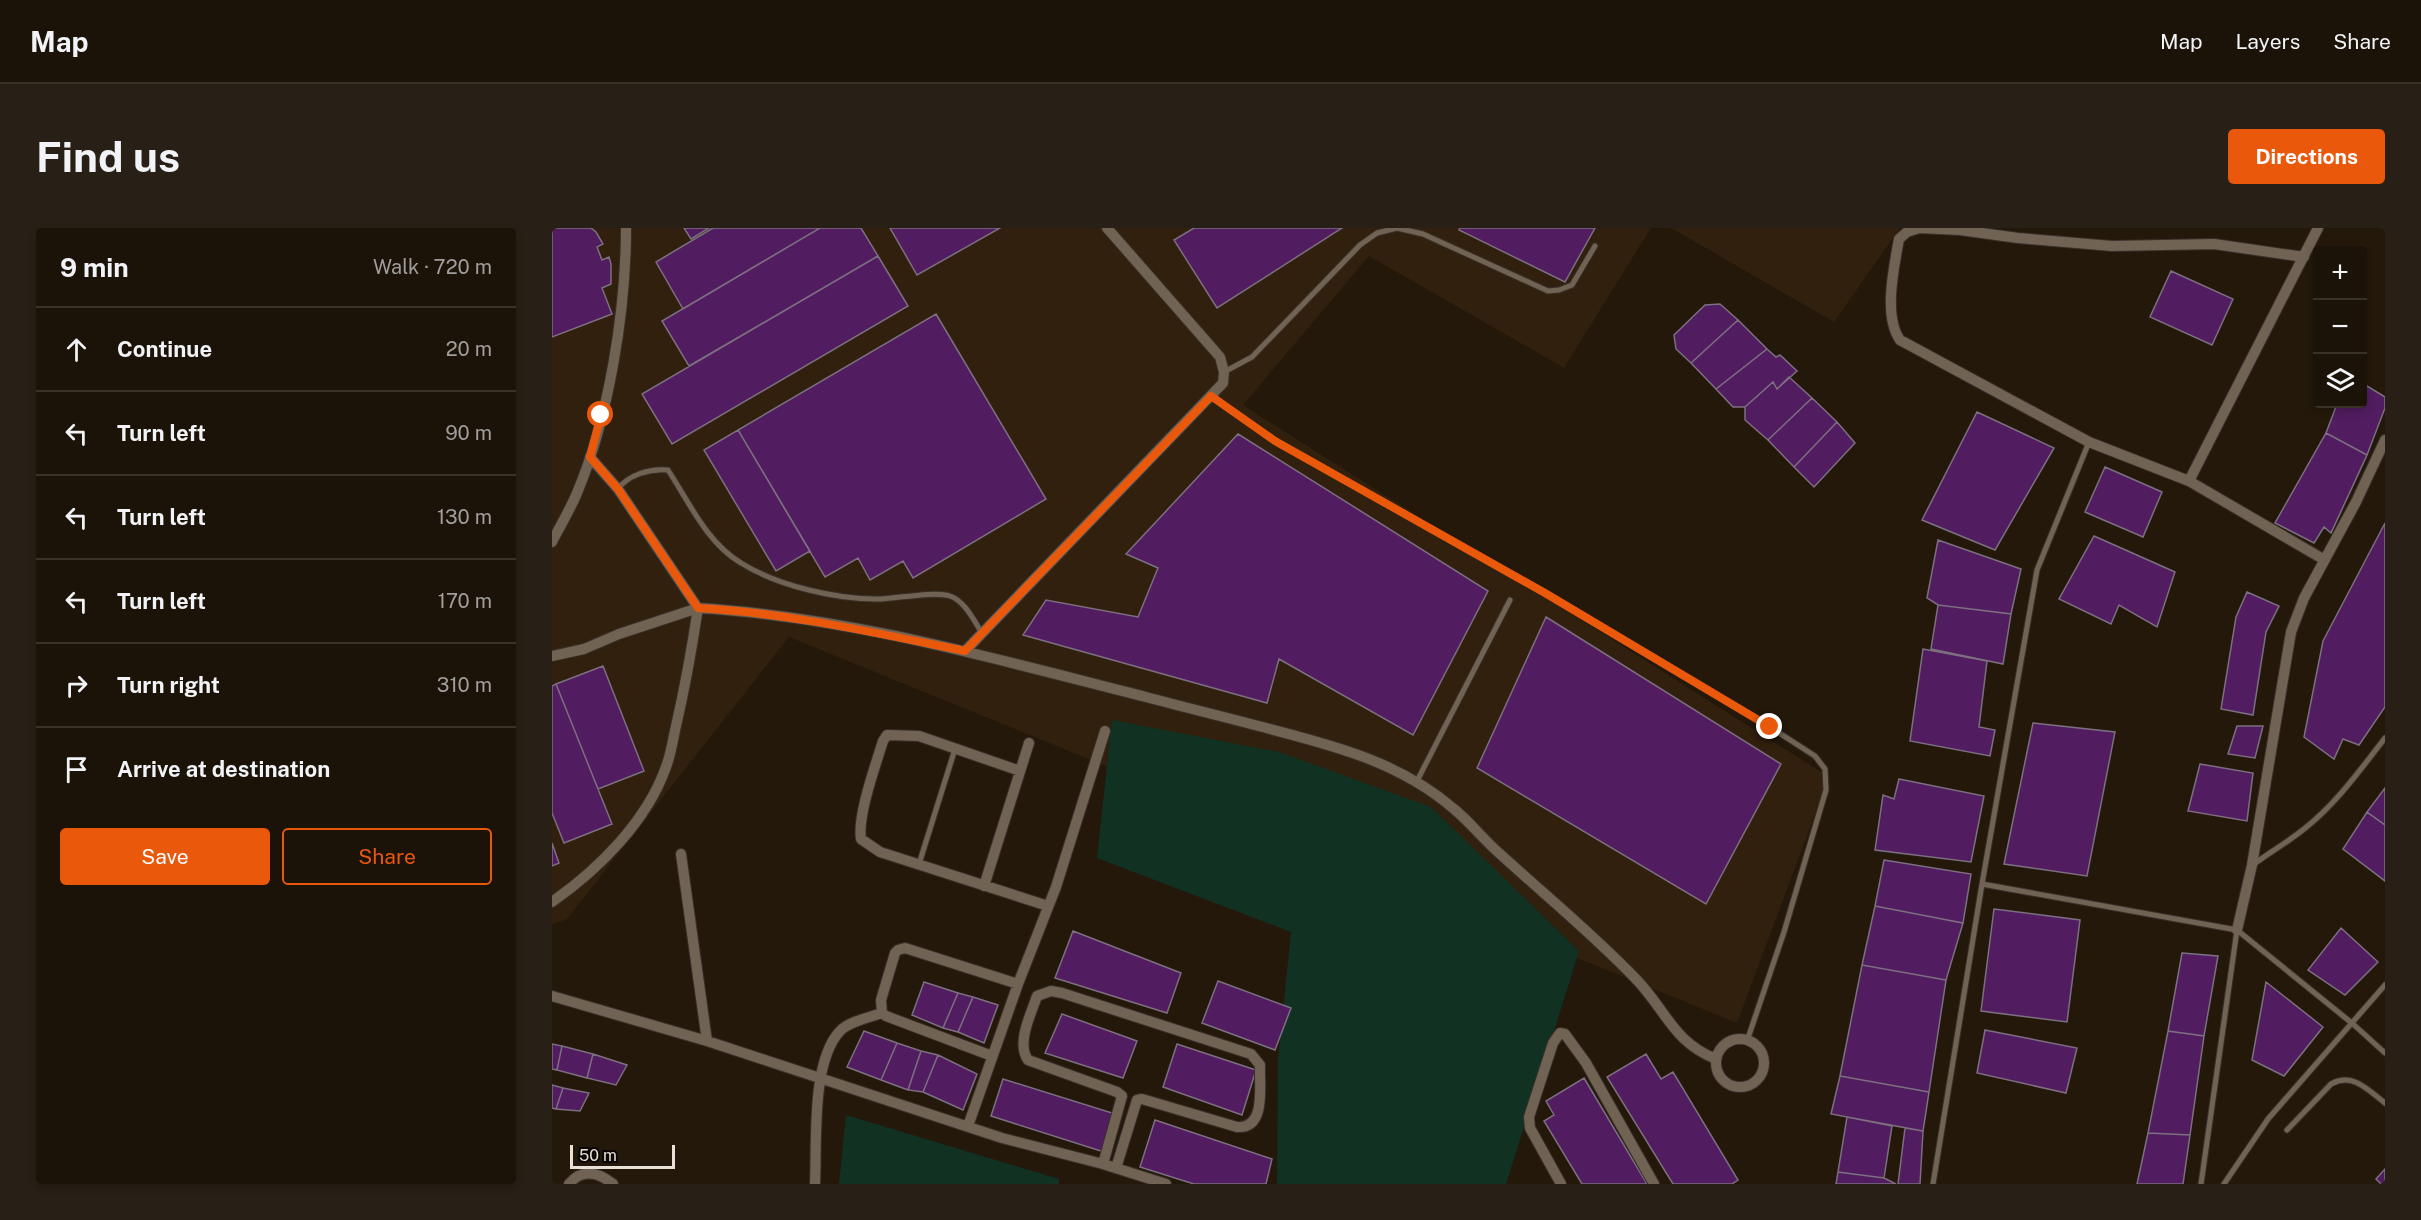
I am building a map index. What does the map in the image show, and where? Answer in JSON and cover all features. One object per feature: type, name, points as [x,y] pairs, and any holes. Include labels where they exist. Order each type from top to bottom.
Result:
[{"type":"street","points":[[552,542],[577,495],[590,457],[610,374],[619,318],[626,254],[626,228]]},
{"type":"street","points":[[965,651],[1223,383],[1224,372],[1220,357],[1107,228]]},
{"type":"street","points":[[2304,257],[2214,244],[2112,246],[2018,238],[1960,230],[1919,228],[1907,232],[1899,239],[1890,316],[1893,331],[1900,340],[2088,442],[2189,481],[2324,559]]},
{"type":"street","points":[[2189,481],[2318,228]]},
{"type":"street","points":[[2237,930],[2252,865],[2291,632],[2304,598],[2356,502],[2385,440]]},
{"type":"street","points":[[552,902],[578,884],[607,857],[640,815],[666,767],[687,675],[698,608],[618,489],[590,457]]},
{"type":"street","points":[[552,656],[584,649],[619,634],[698,608],[753,611],[965,651],[1355,752],[1417,781],[1454,809],[1492,847],[1639,981],[1683,1041],[1693,1049],[1716,1059]]},
{"type":"street","points":[[968,1126],[1048,906],[1106,731]]},
{"type":"street","points":[[1020,771],[919,736],[896,733],[887,735],[883,741],[869,789],[860,832],[861,839],[880,852],[1048,906]]},
{"type":"street","points":[[984,886],[1029,743]]},
{"type":"street","points":[[681,854],[707,1041]]},
{"type":"street","points":[[992,1056],[886,1016],[882,1012],[881,1000],[895,953],[905,948],[1018,984]]},
{"type":"street","points":[[1103,1164],[1122,1096],[1117,1092],[1028,1060],[1024,1054],[1025,1035],[1037,996],[1043,993],[1062,993],[1251,1054],[1260,1065],[1259,1111],[1254,1122],[1246,1127],[1142,1099],[1137,1100],[1116,1168]]},
{"type":"street","points":[[552,996],[707,1041],[1002,1138],[1103,1164],[1166,1184]]},
{"type":"street","points":[[815,1184],[820,1078],[825,1055],[841,1029],[882,1012]]},
{"type":"street","points":[[1561,1184],[1530,1128],[1529,1117],[1553,1043],[1560,1033],[1565,1034],[1586,1063],[1654,1184]]},
{"type":"street","points":[[1747,1041],[1758,1048],[1764,1061],[1761,1074],[1752,1084],[1739,1088],[1726,1083],[1718,1073],[1716,1059],[1722,1047],[1727,1043],[1747,1041]]},
{"type":"street","points":[[569,1184],[581,1173],[591,1172],[605,1177],[613,1184]]},
{"type":"lane","points":[[1224,372],[1252,357],[1360,245],[1377,233],[1397,228],[1423,234],[1548,291],[1559,291],[1572,285],[1595,246]]},
{"type":"lane","points":[[1211,396],[1275,441],[1545,593],[1815,756],[1825,769],[1826,790],[1784,932],[1747,1041]]},
{"type":"lane","points":[[1934,1184],[1982,884],[2037,570],[2088,442]]},
{"type":"lane","points":[[618,489],[624,480],[657,469],[668,470],[711,537],[740,563],[778,580],[831,594],[879,599],[939,594],[951,596],[962,603],[982,633]]},
{"type":"lane","points":[[1417,781],[1510,600]]},
{"type":"lane","points":[[2252,865],[2305,829],[2319,816],[2350,784],[2385,738]]},
{"type":"lane","points":[[919,864],[956,748]]},
{"type":"lane","points":[[1982,884],[2237,930],[2353,1024],[2385,1053]]},
{"type":"lane","points":[[2200,1184],[2237,930]]},
{"type":"lane","points":[[2224,1184],[2268,1119],[2385,985]]},
{"type":"lane","points":[[2287,1130],[2331,1084],[2337,1081],[2358,1082],[2385,1103]]},
{"type":"shaded area","points":[[552,228],[1651,228],[1564,368],[1369,256],[1243,405],[1829,777],[1737,1023],[789,637],[567,919],[552,924]]},
{"type":"shaded area","points":[[1671,228],[1900,228],[1834,322]]},
{"type":"green space","points":[[1112,720],[1279,752],[1431,807],[1579,951],[1506,1184],[1277,1184],[1278,1061],[1291,932],[1097,858]]},
{"type":"green space","points":[[846,1115],[1059,1179],[1059,1184],[839,1184]]},
{"type":"building","points":[[552,228],[591,228],[596,232],[603,244],[597,247],[602,260],[609,257],[611,264],[611,284],[602,288],[612,314],[552,337]]},
{"type":"building","points":[[684,228],[709,228],[691,239]]},
{"type":"building","points":[[713,228],[820,228],[683,309],[656,262]]},
{"type":"building","points":[[820,228],[861,228],[878,256],[689,366],[662,321]]},
{"type":"building","points":[[890,228],[1000,228],[917,275]]},
{"type":"building","points":[[1194,228],[1342,228],[1217,308],[1174,240]]},
{"type":"building","points":[[1460,228],[1595,228],[1565,282],[1459,230]]},
{"type":"building","points":[[878,256],[908,306],[672,444],[642,394]]},
{"type":"building","points":[[2171,271],[2233,299],[2212,345],[2150,317]]},
{"type":"building","points":[[1720,304],[1738,320],[1691,363],[1676,349],[1674,335],[1705,305]]},
{"type":"building","points":[[936,314],[1046,499],[913,578],[903,561],[870,580],[858,558],[825,577],[738,430]]},
{"type":"building","points":[[1738,320],[1767,349],[1716,389],[1691,363]]},
{"type":"building","points":[[1767,349],[1776,357],[1780,355],[1797,371],[1777,389],[1773,382],[1745,407],[1733,407],[1716,389]]},
{"type":"building","points":[[1789,377],[1812,398],[1768,440],[1745,420],[1745,407],[1773,382],[1777,389]]},
{"type":"building","points":[[2367,386],[2385,397],[2385,408],[2367,455],[2326,433],[2335,408],[2367,408]]},
{"type":"building","points":[[1812,398],[1837,422],[1794,467],[1768,440]]},
{"type":"building","points":[[1977,412],[2054,448],[1995,550],[1922,520]]},
{"type":"building","points":[[1837,422],[1855,443],[1814,487],[1794,467]]},
{"type":"building","points":[[738,430],[810,551],[776,571],[704,450]]},
{"type":"building","points":[[2326,433],[2367,455],[2331,533],[2324,527],[2314,543],[2275,523]]},
{"type":"building","points":[[1238,434],[1488,591],[1413,735],[1279,659],[1267,703],[1023,635],[1046,600],[1138,617],[1158,568],[1126,554]]},
{"type":"building","points":[[2105,467],[2162,492],[2143,537],[2085,512]]},
{"type":"building","points":[[2385,523],[2385,707],[2359,745],[2343,739],[2334,759],[2304,737],[2323,641]]},
{"type":"building","points":[[2094,536],[2175,572],[2157,627],[2119,605],[2111,624],[2059,599]]},
{"type":"building","points":[[1938,540],[2021,569],[2011,614],[1938,605],[1927,598]]},
{"type":"building","points":[[2247,592],[2279,606],[2266,632],[2253,715],[2221,709],[2236,617]]},
{"type":"building","points":[[1938,605],[2011,614],[2003,664],[1931,649]]},
{"type":"building","points":[[1546,617],[1781,764],[1706,904],[1477,768]]},
{"type":"building","points":[[1923,649],[1987,661],[1979,727],[1995,730],[1990,756],[1910,741]]},
{"type":"building","points":[[603,666],[644,771],[598,789],[556,684]]},
{"type":"building","points":[[556,684],[612,824],[564,843],[552,813],[552,686]]},
{"type":"building","points":[[2033,723],[2115,732],[2087,876],[2004,864]]},
{"type":"building","points":[[2237,726],[2263,726],[2255,758],[2228,754]]},
{"type":"building","points":[[2200,764],[2253,773],[2247,821],[2188,811]]},
{"type":"building","points":[[1899,779],[1984,796],[1971,862],[1875,850],[1883,795],[1894,799]]},
{"type":"building","points":[[2385,788],[2385,825],[2367,812]]},
{"type":"building","points":[[2367,812],[2385,825],[2385,881],[2343,849]]},
{"type":"building","points":[[552,843],[559,863],[552,866]]},
{"type":"building","points":[[1884,860],[1971,874],[1963,923],[1875,906]]},
{"type":"building","points":[[1875,906],[1963,923],[1946,980],[1862,965]]},
{"type":"building","points":[[1994,909],[2080,920],[2067,1022],[1981,1011]]},
{"type":"building","points":[[2341,928],[2378,962],[2345,995],[2308,970]]},
{"type":"building","points":[[1073,931],[1181,973],[1167,1013],[1055,978]]},
{"type":"building","points":[[2182,953],[2218,956],[2204,1036],[2168,1031]]},
{"type":"building","points":[[1862,965],[1946,980],[1929,1092],[1840,1076]]},
{"type":"building","points":[[1218,981],[1291,1008],[1275,1050],[1202,1023]]},
{"type":"building","points":[[924,982],[958,993],[943,1028],[912,1015]]},
{"type":"building","points":[[2266,982],[2323,1027],[2284,1076],[2252,1060]]},
{"type":"building","points":[[958,993],[973,997],[958,1032],[943,1028]]},
{"type":"building","points":[[973,997],[998,1005],[984,1043],[958,1032]]},
{"type":"building","points":[[1062,1014],[1137,1041],[1123,1078],[1045,1053]]},
{"type":"building","points":[[1985,1030],[2077,1048],[2066,1093],[1977,1073]]},
{"type":"building","points":[[864,1031],[897,1043],[881,1080],[847,1067]]},
{"type":"building","points":[[2168,1031],[2204,1036],[2190,1135],[2148,1133]]},
{"type":"building","points":[[897,1043],[921,1051],[908,1090],[881,1080]]},
{"type":"building","points":[[552,1044],[562,1046],[557,1070],[552,1069]]},
{"type":"building","points":[[1177,1044],[1256,1070],[1242,1115],[1163,1087]]},
{"type":"building","points":[[562,1046],[593,1054],[587,1078],[557,1070]]},
{"type":"building","points":[[921,1051],[938,1055],[923,1092],[908,1090]]},
{"type":"building","points":[[593,1054],[627,1065],[616,1085],[587,1078]]},
{"type":"building","points":[[1646,1054],[1661,1079],[1673,1072],[1738,1180],[1732,1184],[1673,1184],[1607,1077]]},
{"type":"building","points":[[938,1055],[977,1074],[963,1110],[923,1092]]},
{"type":"building","points":[[1840,1076],[1929,1092],[1923,1131],[1831,1114]]},
{"type":"building","points":[[1584,1078],[1647,1184],[1582,1184],[1544,1121],[1554,1115],[1546,1101]]},
{"type":"building","points":[[1003,1079],[1112,1113],[1104,1152],[991,1116]]},
{"type":"building","points":[[552,1085],[563,1088],[556,1109],[552,1108]]},
{"type":"building","points":[[563,1088],[589,1093],[580,1111],[556,1109]]},
{"type":"building","points":[[1847,1117],[1892,1126],[1884,1178],[1838,1172]]},
{"type":"building","points":[[1155,1120],[1272,1159],[1266,1184],[1194,1184],[1140,1167]]},
{"type":"building","points":[[1905,1128],[1923,1131],[1920,1184],[1898,1184]]},
{"type":"building","points":[[2148,1133],[2190,1135],[2183,1184],[2137,1184]]},
{"type":"building","points":[[2385,1169],[2385,1184],[2381,1184],[2376,1179]]},
{"type":"building","points":[[1838,1172],[1884,1178],[1896,1184],[1836,1184]]},
{"type":"route","points":[[601,415],[590,457],[618,489],[698,608],[753,611],[965,651],[1211,396],[1275,441],[1545,593],[1770,727]]}]
